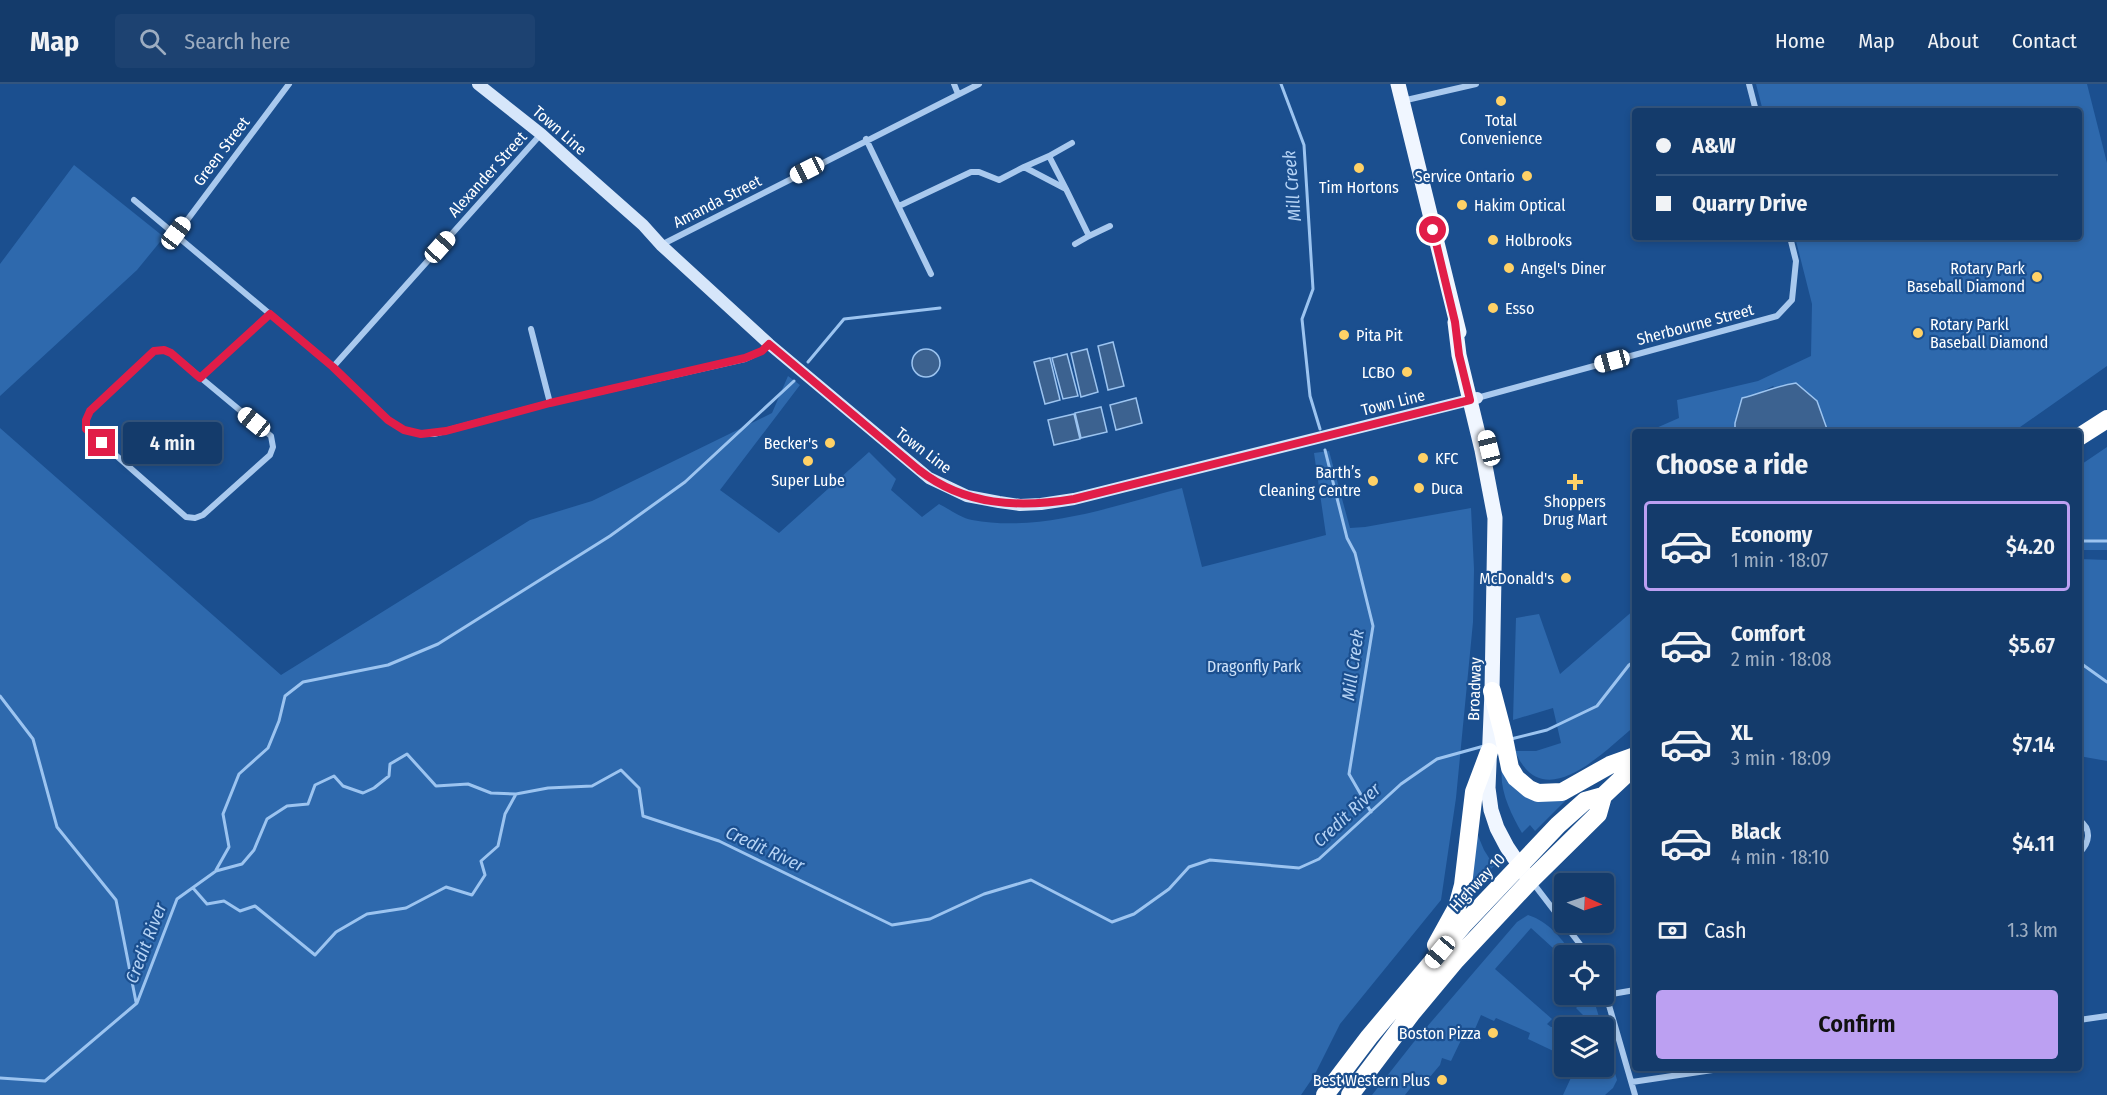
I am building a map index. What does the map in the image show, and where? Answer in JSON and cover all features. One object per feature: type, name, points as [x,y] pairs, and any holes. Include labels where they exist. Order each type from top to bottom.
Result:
[{"type":"highway","points":[[2082,434],[2107,419]]},
{"type":"highway","points":[[1492,691],[1497,742],[1516,778],[1529,789],[1538,793],[1562,792],[1610,765],[1632,757]]},
{"type":"highway","points":[[1417,981],[1457,907],[1474,792],[1497,742]]},
{"type":"highway","name":"Highway 10","points":[[1350,1095],[1422,1000],[1586,801],[1603,796],[1632,769]]},
{"type":"highway","name":"Highway 10","points":[[1325,1095],[1369,1037],[1464,924],[1525,873]]},
{"type":"main road","name":"Town Line","points":[[478,84],[541,134],[643,225],[660,245],[769,344],[929,478],[967,496],[1020,505],[1074,499],[1474,399]]},
{"type":"main road","name":"Broadway","points":[[1398,84],[1455,322],[1459,355],[1474,399],[1495,518],[1492,691]]},
{"type":"main road","points":[[1497,742],[1488,788],[1491,810],[1497,828],[1525,873]]},
{"type":"street","name":"Green Street","points":[[176,235],[288,84]]},
{"type":"street","points":[[954,84],[958,94]]},
{"type":"street","name":"Amanda Street","points":[[660,245],[979,84]]},
{"type":"street","points":[[1402,101],[1476,84]]},
{"type":"street","points":[[1749,84],[1755,108]]},
{"type":"street","name":"Alexander Street","points":[[333,367],[541,134]]},
{"type":"street","points":[[867,140],[931,274]]},
{"type":"street","points":[[899,206],[971,172],[980,172],[999,180],[1072,143]]},
{"type":"street","points":[[1049,156],[1089,236]]},
{"type":"street","points":[[1024,167],[1066,189]]},
{"type":"street","points":[[134,200],[333,367],[388,420],[404,430],[421,434],[434,434],[550,403],[745,358],[762,351],[769,344]]},
{"type":"street","points":[[1075,244],[1110,226]]},
{"type":"street","name":"Sherbourne Street","points":[[1474,399],[1777,316],[1792,300],[1796,261],[1791,240]]},
{"type":"street","points":[[200,378],[270,314]]},
{"type":"street","points":[[531,328],[550,403]]},
{"type":"street","points":[[164,350],[171,353],[200,378],[272,436],[273,447],[270,454],[203,515],[195,518],[186,517],[86,429],[86,420],[90,411],[154,351],[164,350]]},
{"type":"street","points":[[2082,822],[2088,834],[2086,846],[2082,850]]},
{"type":"street","points":[[1525,873],[1581,945]]},
{"type":"street","points":[[1614,991],[1632,990]]},
{"type":"street","points":[[1609,1005],[1635,1095]]},
{"type":"street","points":[[2082,1020],[2107,1016]]},
{"type":"street","points":[[1632,1082],[1706,1071]]},
{"type":"green space","points":[[1756,84],[2087,84],[2107,163],[2107,366],[2017,429],[1826,429],[1773,386],[1742,398],[1735,429],[1654,429],[1679,418],[1677,400],[1758,381],[1811,356],[1812,304],[1796,240],[2082,240],[2082,108],[1762,108]]},
{"type":"green space","points":[[74,165],[164,237],[137,270],[0,396],[0,264]]},
{"type":"green space","name":"Dragonfly Park","points":[[788,376],[800,385],[720,490],[779,533],[869,452],[896,479],[891,490],[922,517],[939,504],[972,520],[1025,523],[1052,520],[1105,509],[1182,488],[1202,567],[1326,535],[1314,453],[1329,451],[1350,528],[1471,508],[1474,569],[1473,622],[1456,798],[1441,900],[1340,1024],[1314,1076],[1301,1095],[0,1095],[0,428],[281,675],[530,520],[592,501],[772,413]]},
{"type":"green space","points":[[2107,447],[2107,550],[2082,550],[2082,464]]},
{"type":"green space","points":[[2082,559],[2107,560],[2107,761],[2082,757]]},
{"type":"green space","points":[[1632,612],[1632,729],[1607,750],[1574,773],[1557,779],[1541,779],[1527,770],[1515,751],[1536,751],[1561,743],[1553,708],[1513,720],[1516,618],[1539,614],[1560,674]]},
{"type":"green space","points":[[1502,768],[1567,799],[1535,831],[1530,825],[1522,833],[1504,793]]},
{"type":"green space","points":[[1476,831],[1494,866],[1486,874],[1488,880],[1461,909]]},
{"type":"green space","points":[[1528,915],[1536,918],[1549,927],[1566,945],[1554,945],[1554,949],[1531,928],[1495,969],[1552,1019],[1547,1024],[1554,1027],[1554,1051],[1528,1039],[1530,1033],[1496,1018],[1494,1021],[1481,1015],[1472,1036],[1464,1034],[1451,1061],[1442,1058],[1440,1065],[1429,1078],[1425,1079],[1420,1076],[1405,1095],[1372,1095],[1413,1043],[1517,922]]},
{"type":"green space","points":[[1579,1005],[1595,1005],[1599,1017],[1585,1017],[1576,1008]]},
{"type":"green space","points":[[1614,1070],[1617,1080],[1613,1088],[1605,1095],[1563,1095],[1571,1077],[1614,1077]]},
{"type":"shaded area","points":[[1113,342],[1124,386],[1108,390],[1098,346]]},
{"type":"shaded area","points":[[926,349],[936,353],[940,363],[936,373],[926,377],[916,373],[912,363],[916,353]]},
{"type":"shaded area","points":[[1087,349],[1098,392],[1081,397],[1071,353]]},
{"type":"shaded area","points":[[1067,354],[1078,396],[1063,399],[1052,358]]},
{"type":"shaded area","points":[[1050,358],[1060,400],[1045,404],[1034,362]]},
{"type":"shaded area","points":[[1796,383],[1817,401],[1827,429],[1735,429],[1742,398]]},
{"type":"shaded area","points":[[1136,398],[1142,423],[1116,430],[1110,405]]},
{"type":"shaded area","points":[[1101,407],[1107,432],[1081,438],[1075,413]]},
{"type":"shaded area","points":[[1074,414],[1080,439],[1054,445],[1048,420]]},
{"type":"waterway","name":"Mill Creek","points":[[1281,84],[1304,145],[1313,289],[1302,319],[1310,396],[1320,429]]},
{"type":"waterway","points":[[808,362],[844,319],[940,308]]},
{"type":"waterway","points":[[216,870],[229,847],[223,814],[239,774],[268,748],[279,721],[285,696],[303,682],[388,665],[438,644],[610,536],[685,482],[794,381]]},
{"type":"waterway","name":"Mill Creek","points":[[1325,450],[1347,538],[1355,553],[1373,626],[1349,774],[1371,812]]},
{"type":"waterway","points":[[2082,541],[2107,541]]},
{"type":"waterway","name":"Credit River","points":[[1511,739],[1547,730],[1597,706],[1632,663]]},
{"type":"waterway","name":"Credit River","points":[[2082,664],[2107,682]]},
{"type":"waterway","points":[[0,696],[33,739],[57,827],[116,900],[136,1002]]},
{"type":"waterway","name":"Credit River","points":[[0,1078],[45,1081],[137,1003],[177,899],[216,871],[242,864],[254,850],[267,819],[287,806],[308,804],[315,785],[334,776],[343,786],[363,793],[374,788],[389,776],[390,764],[407,754],[436,786],[468,784],[491,793],[516,794],[548,788],[592,786],[621,770],[639,788],[643,816],[719,841],[892,925],[930,919],[984,894],[1031,880],[1112,922],[1134,914],[1169,889],[1189,867],[1210,860],[1299,868],[1319,859],[1401,784],[1437,759],[1484,746]]},
{"type":"waterway","points":[[193,888],[207,904],[224,901],[240,911],[255,906],[315,955],[336,932],[367,914],[406,908],[446,887],[472,895],[485,875],[481,861],[498,846],[505,814],[516,794]]},
{"type":"place","name":"Total Convenience","points":[[1501,101]]},
{"type":"place","name":"Tim Hortons","points":[[1359,168]]},
{"type":"place","name":"Service Ontario","points":[[1527,176]]},
{"type":"place","name":"Hakim Optical","points":[[1462,205]]},
{"type":"place","name":"Holbrooks","points":[[1493,240]]},
{"type":"place","name":"Angel's Diner","points":[[1509,268]]},
{"type":"place","name":"Rotary Park Baseball Diamond","points":[[2037,277]]},
{"type":"place","name":"Esso","points":[[1493,308]]},
{"type":"place","name":"Rotary Parkl Baseball Diamond","points":[[1918,333]]},
{"type":"place","name":"Pita Pit","points":[[1344,335]]},
{"type":"place","name":"LCBO","points":[[1407,372]]},
{"type":"place","name":"Becker's","points":[[830,443]]},
{"type":"place","name":"KFC","points":[[1423,458]]},
{"type":"place","name":"Super Lube","points":[[808,461]]},
{"type":"place","name":"Barth’s Cleaning Centre","points":[[1373,481]]},
{"type":"place","name":"Shoppers Drug Mart","points":[[1575,482]]},
{"type":"place","name":"Duca","points":[[1419,488]]},
{"type":"place","name":"McDonald's","points":[[1566,578]]},
{"type":"place","name":"Boston Pizza","points":[[1493,1033]]},
{"type":"place","name":"Best Western Plus","points":[[1442,1080]]},
{"type":"route","points":[[102,443],[86,429],[86,420],[90,411],[154,351],[164,350],[171,353],[200,378],[270,314],[333,367],[388,420],[404,430],[421,434],[434,434],[550,403],[745,358],[762,351],[769,344],[919,470],[939,484],[967,496],[1020,505],[1074,499],[1470,400],[1459,355],[1455,322],[1433,230]]}]
